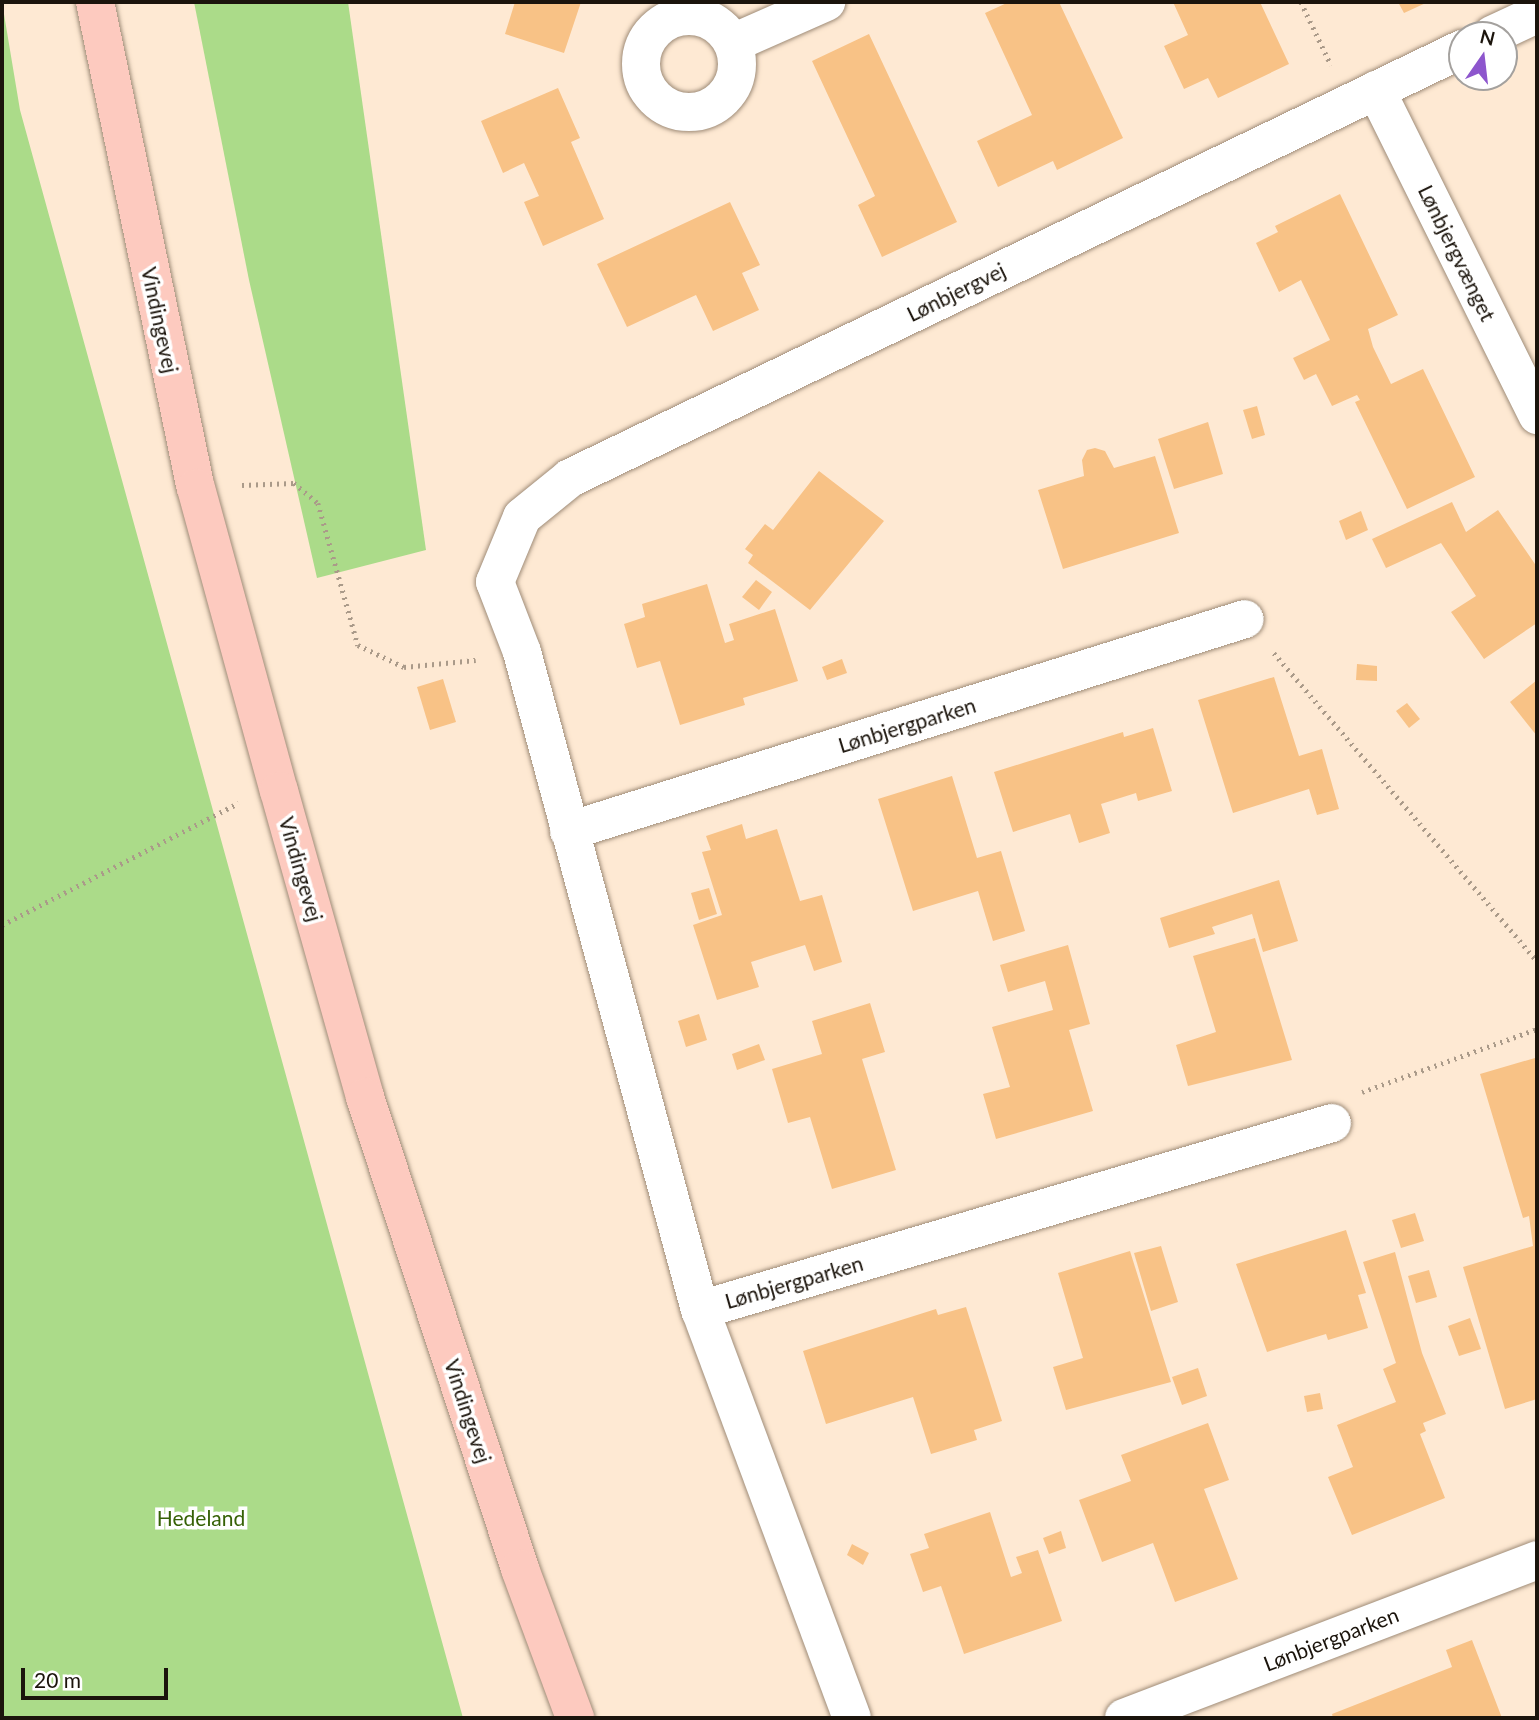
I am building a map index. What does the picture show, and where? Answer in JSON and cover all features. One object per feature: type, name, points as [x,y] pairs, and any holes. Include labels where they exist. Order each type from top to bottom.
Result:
[{"type":"main road","name":"Vindingevej","points":[[95,2],[196,488],[279,791],[365,1097],[520,1569],[575,1718]]},
{"type":"street","points":[[733,43],[826,2]]},
{"type":"street","points":[[1518,23],[1537,14]]},
{"type":"street","name":"Lønbjergvej","points":[[495,582],[522,517],[570,478],[1448,57]]},
{"type":"street","name":"Lønbjergvænget","points":[[1363,97],[1537,415]]},
{"type":"street","name":"Lønbjergparken","points":[[495,582],[522,652],[699,1310],[852,1718]]},
{"type":"street","name":"Lønbjergparken","points":[[569,831],[1245,619]]},
{"type":"street","name":"Lønbjergparken","points":[[699,1310],[1332,1123]]},
{"type":"street","name":"Lønbjergparken","points":[[1124,1718],[1537,1560]]},
{"type":"path","points":[[1301,2],[1363,97]]},
{"type":"path","points":[[196,488],[294,483],[318,503],[358,645],[404,667],[522,652]]},
{"type":"path","points":[[1245,619],[1537,961]]},
{"type":"path","points":[[2,925],[223,808],[279,791]]},
{"type":"path","points":[[1332,1123],[1348,1097],[1537,1029]]},
{"type":"green space","name":"Hedeland","points":[[2,2],[20,110],[463,1718],[2,1718]]},
{"type":"green space","points":[[194,2],[348,2],[426,550],[317,578],[249,280]]},
{"type":"building","points":[[515,2],[581,2],[564,53],[505,34]]},
{"type":"building","points":[[1009,2],[1059,2],[1123,138],[1057,170],[1053,161],[998,187],[977,141],[1032,115],[985,13]]},
{"type":"building","points":[[1173,2],[1260,2],[1289,64],[1218,98],[1208,78],[1184,89],[1164,46],[1188,35]]},
{"type":"building","points":[[1398,2],[1428,2],[1404,13]]},
{"type":"building","points":[[869,34],[957,222],[882,257],[858,205],[875,196],[812,61]]},
{"type":"building","points":[[558,88],[580,138],[571,142],[604,219],[543,246],[524,202],[539,196],[524,163],[503,173],[481,121]]},
{"type":"building","points":[[1340,194],[1398,315],[1368,329],[1373,347],[1391,384],[1423,369],[1475,477],[1407,509],[1355,402],[1360,400],[1357,395],[1332,406],[1316,374],[1304,380],[1293,358],[1330,340],[1301,280],[1279,292],[1256,243],[1278,232],[1275,226]]},
{"type":"building","points":[[730,202],[760,265],[742,273],[759,310],[713,331],[696,295],[627,327],[597,264]]},
{"type":"building","points":[[1257,406],[1265,435],[1252,439],[1243,410]]},
{"type":"building","points":[[1208,422],[1223,474],[1174,489],[1158,439]]},
{"type":"building","points":[[1095,448],[1105,451],[1114,468],[1155,456],[1179,533],[1063,569],[1038,490],[1084,476],[1082,460],[1087,450]]},
{"type":"building","points":[[819,471],[884,521],[810,610],[748,563],[753,555],[745,549],[765,524],[773,530]]},
{"type":"building","points":[[1452,502],[1466,532],[1498,510],[1537,567],[1537,623],[1484,659],[1451,612],[1476,596],[1441,543],[1386,568],[1372,539]]},
{"type":"building","points":[[1361,511],[1368,530],[1346,540],[1339,521]]},
{"type":"building","points":[[756,580],[772,592],[759,610],[742,597]]},
{"type":"building","points":[[707,584],[725,643],[734,640],[729,624],[775,609],[798,681],[743,698],[745,705],[680,725],[660,661],[637,668],[624,624],[645,617],[642,604]]},
{"type":"building","points":[[842,659],[847,673],[827,680],[822,667]]},
{"type":"building","points":[[1357,664],[1377,666],[1377,681],[1356,680]]},
{"type":"building","points":[[1274,677],[1299,756],[1322,749],[1339,809],[1317,815],[1309,789],[1233,813],[1198,700]]},
{"type":"building","points":[[443,679],[456,722],[430,730],[417,687]]},
{"type":"building","points":[[1537,680],[1537,736],[1510,702]]},
{"type":"building","points":[[1407,703],[1420,719],[1409,728],[1396,711]]},
{"type":"building","points":[[1153,728],[1172,791],[1138,801],[1136,793],[1101,804],[1110,833],[1079,843],[1070,814],[1013,832],[994,772],[1123,732],[1124,737]]},
{"type":"building","points":[[952,776],[977,858],[1001,851],[1025,931],[993,941],[978,891],[913,911],[878,799]]},
{"type":"building","points":[[742,824],[746,839],[777,829],[800,901],[822,895],[842,962],[814,971],[805,945],[751,962],[759,987],[717,1000],[693,925],[722,915],[702,852],[711,850],[706,836]]},
{"type":"building","points":[[1279,880],[1298,941],[1263,952],[1252,914],[1212,927],[1215,934],[1169,948],[1160,918]]},
{"type":"building","points":[[709,888],[717,914],[699,920],[691,893]]},
{"type":"building","points":[[1255,938],[1292,1060],[1188,1086],[1176,1045],[1216,1032],[1193,956]]},
{"type":"building","points":[[1068,945],[1090,1024],[1069,1030],[1093,1111],[996,1139],[983,1094],[1010,1087],[992,1027],[1053,1010],[1045,981],[1008,992],[1000,965]]},
{"type":"building","points":[[870,1003],[885,1052],[862,1059],[896,1170],[832,1189],[810,1117],[788,1123],[772,1069],[822,1054],[812,1021]]},
{"type":"building","points":[[699,1014],[707,1040],[686,1047],[678,1021]]},
{"type":"building","points":[[759,1044],[765,1060],[737,1070],[732,1054]]},
{"type":"building","points":[[1535,1058],[1537,1399],[1505,1409],[1463,1267],[1533,1246],[1529,1216],[1523,1218],[1480,1074]]},
{"type":"building","points":[[1415,1213],[1424,1241],[1401,1248],[1392,1220]]},
{"type":"building","points":[[1346,1230],[1366,1293],[1358,1295],[1368,1328],[1328,1340],[1326,1334],[1267,1352],[1236,1264]]},
{"type":"building","points":[[1161,1246],[1178,1302],[1151,1311],[1134,1253]]},
{"type":"building","points":[[1130,1251],[1171,1382],[1066,1410],[1053,1367],[1083,1358],[1058,1273]]},
{"type":"building","points":[[1395,1252],[1422,1353],[1446,1414],[1423,1423],[1426,1431],[1420,1434],[1445,1498],[1352,1535],[1328,1477],[1353,1467],[1337,1425],[1396,1402],[1383,1369],[1396,1363],[1363,1262]]},
{"type":"building","points":[[1429,1270],[1437,1297],[1416,1303],[1408,1276]]},
{"type":"building","points":[[966,1307],[1002,1421],[974,1430],[977,1440],[931,1454],[913,1397],[826,1424],[803,1351],[936,1309],[938,1315]]},
{"type":"building","points":[[1470,1318],[1481,1349],[1459,1356],[1448,1326]]},
{"type":"building","points":[[1198,1368],[1207,1396],[1182,1405],[1172,1377]]},
{"type":"building","points":[[1320,1393],[1323,1409],[1307,1412],[1304,1396]]},
{"type":"building","points":[[1208,1423],[1229,1480],[1204,1489],[1238,1579],[1175,1602],[1153,1543],[1102,1562],[1079,1500],[1131,1481],[1121,1455]]},
{"type":"building","points":[[990,1512],[1011,1577],[1022,1573],[1016,1557],[1038,1550],[1062,1621],[964,1654],[941,1586],[923,1592],[910,1554],[929,1548],[924,1534]]},
{"type":"building","points":[[1061,1531],[1066,1548],[1049,1554],[1043,1538]]},
{"type":"building","points":[[852,1544],[869,1553],[863,1565],[847,1555]]},
{"type":"building","points":[[1472,1640],[1502,1718],[1333,1718],[1332,1714],[1452,1667],[1446,1650]]}]
